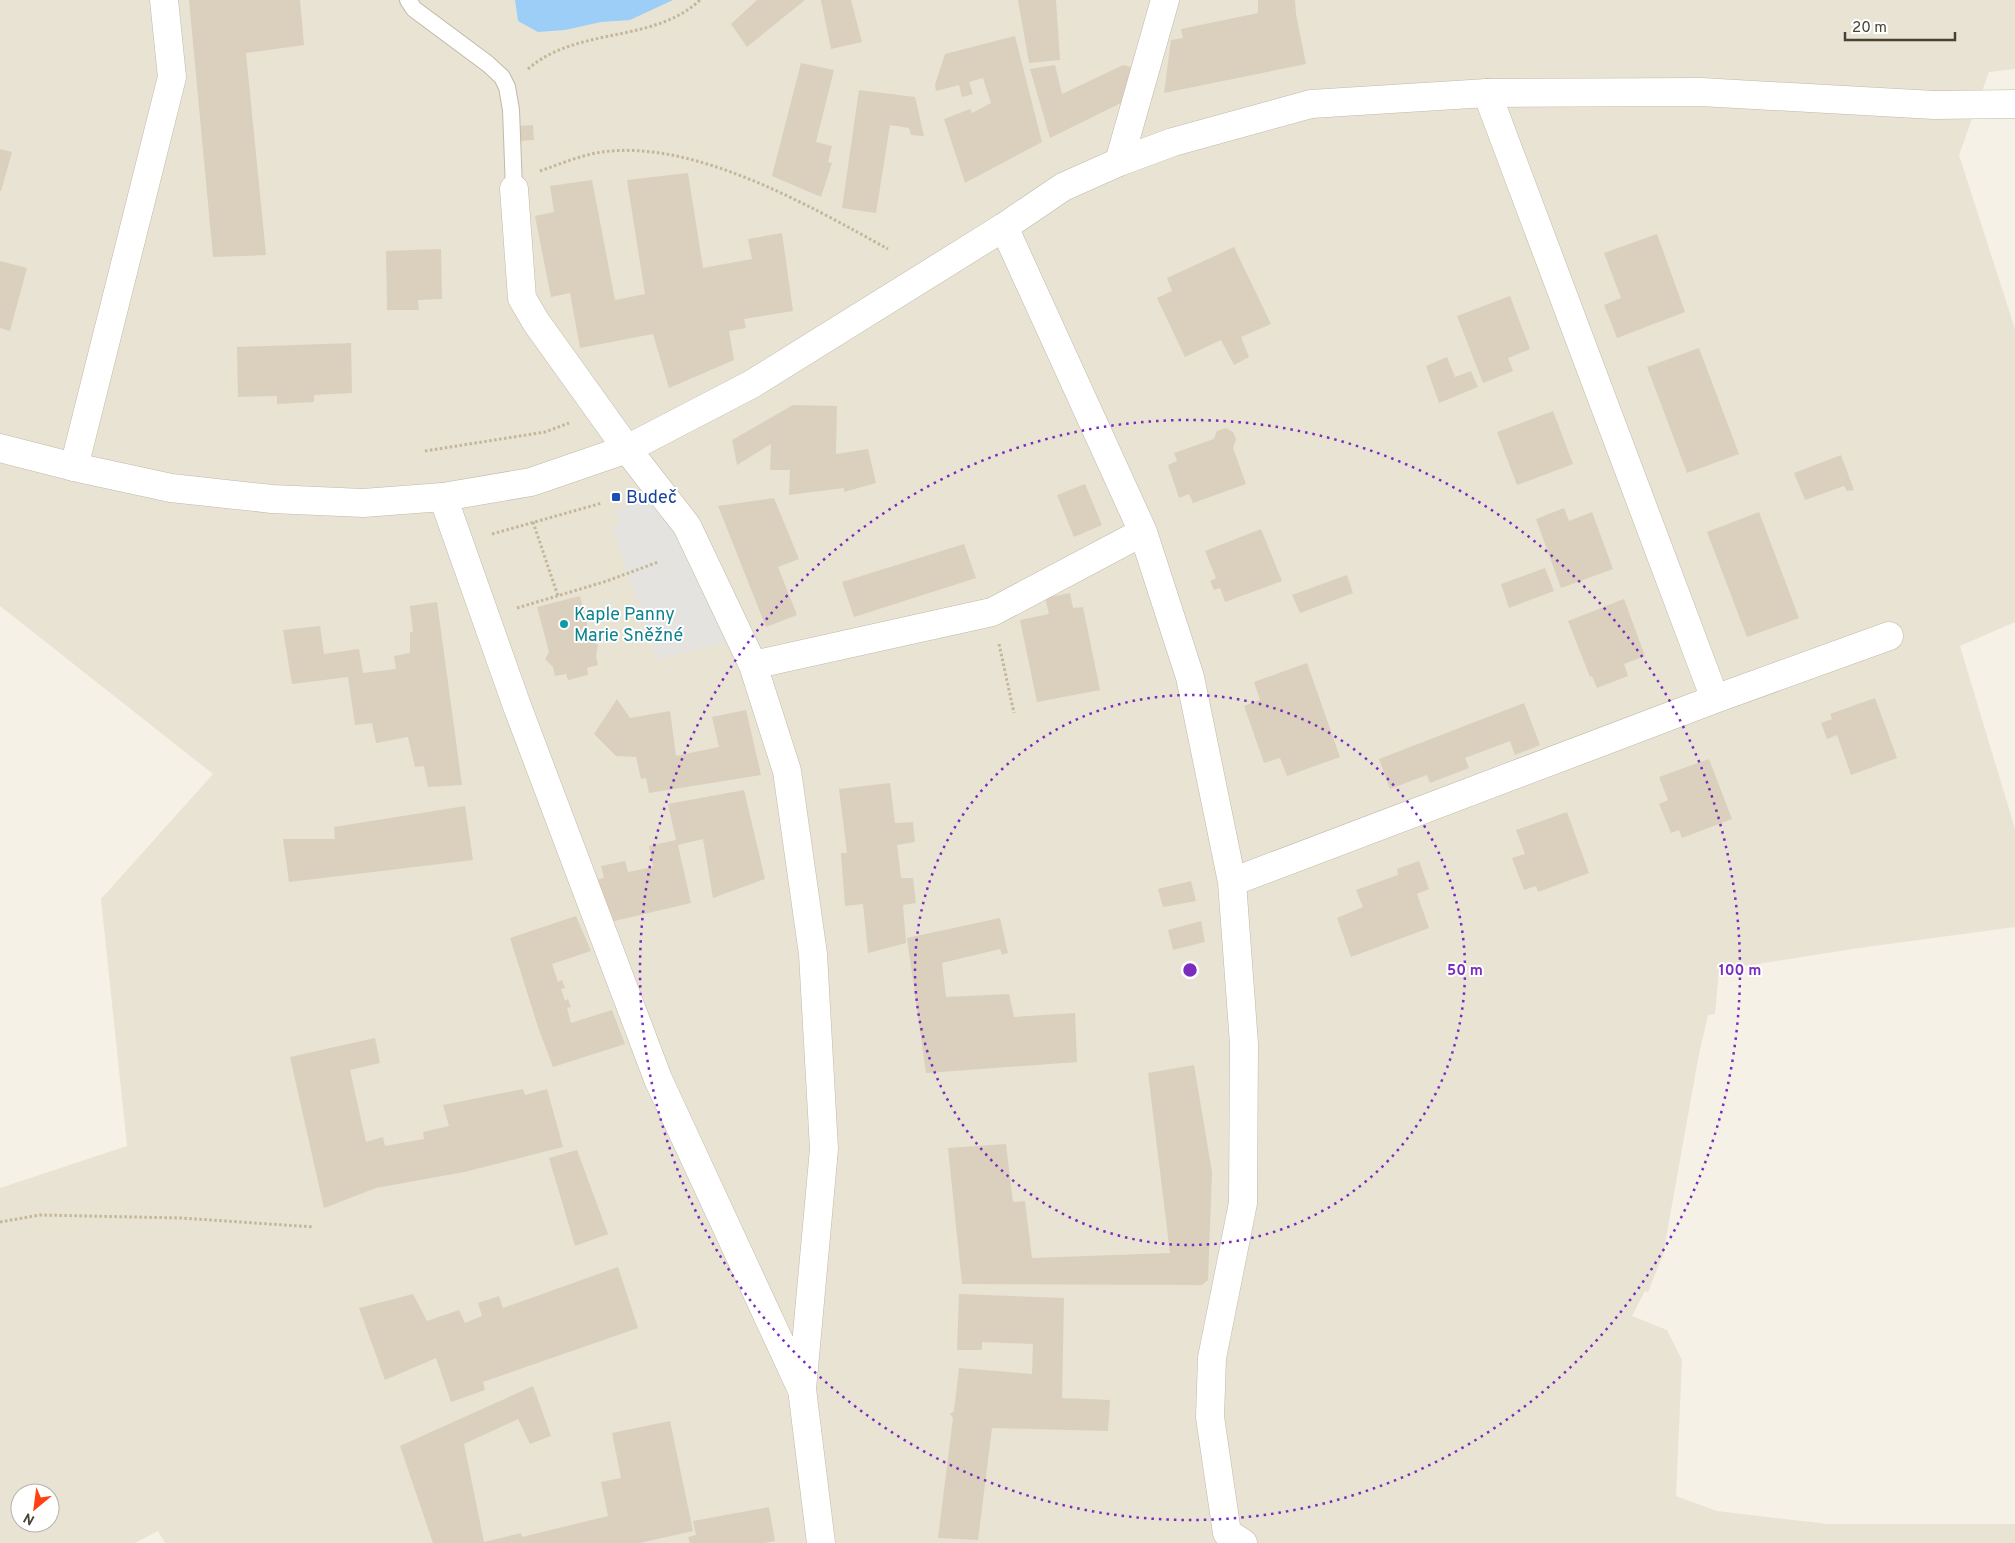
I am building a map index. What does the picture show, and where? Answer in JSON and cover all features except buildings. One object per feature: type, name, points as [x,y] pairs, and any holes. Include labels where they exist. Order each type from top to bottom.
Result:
[{"type":"street","points":[[74,468],[172,77],[164,0]]},
{"type":"street","points":[[1120,162],[1164,0]]},
{"type":"street","points":[[0,448],[74,468],[171,488],[272,499],[363,504],[443,497],[531,482],[627,449],[752,384],[1004,227],[1063,187],[1120,162],[1173,142],[1311,104],[1487,93],[1701,92],[1934,105],[2015,104]]},
{"type":"street","points":[[1487,93],[1715,698]]},
{"type":"street","points":[[514,189],[522,298],[536,322],[627,449],[687,526],[753,665],[787,771],[813,954],[824,1149],[802,1389],[821,1543]]},
{"type":"street","points":[[1004,227],[1143,532],[1190,676],[1232,882],[1244,1044],[1244,1203],[1212,1358],[1210,1417],[1227,1533],[1243,1543]]},
{"type":"street","points":[[443,497],[486,618],[658,1079],[802,1389]]},
{"type":"street","points":[[753,665],[992,612],[1143,532]]},
{"type":"street","points":[[1232,882],[1715,698],[1889,636]]},
{"type":"lane","points":[[408,0],[421,15],[488,64],[502,77],[507,87],[511,110],[514,189]]},
{"type":"path","points":[[507,87],[538,60],[565,46],[668,22],[700,0]]},
{"type":"path","points":[[514,189],[536,172],[601,152],[636,150],[687,158],[799,200],[888,249]]},
{"type":"path","points":[[426,451],[545,432],[600,411]]},
{"type":"path","points":[[468,568],[484,550],[492,534],[602,503]]},
{"type":"path","points":[[534,522],[558,596]]},
{"type":"path","points":[[486,618],[607,581],[658,562]]},
{"type":"path","points":[[992,612],[1014,712]]},
{"type":"path","points":[[0,1222],[49,1215],[181,1218],[314,1227]]},
{"type":"shaded area","points":[[0,0],[2015,0],[2015,69],[1989,72],[1959,155],[2015,329],[2015,622],[1960,646],[2015,829],[2015,927],[1859,948],[1719,970],[1715,1014],[1708,1015],[1699,1054],[1663,1255],[1648,1292],[1645,1291],[1632,1316],[1667,1330],[1682,1360],[1676,1496],[1717,1511],[1828,1524],[2015,1524],[2015,1543],[165,1543],[158,1531],[135,1543],[0,1543],[0,1188],[127,1146],[101,899],[213,774],[0,606]]},
{"type":"shaded area","points":[[645,497],[658,502],[679,526],[728,641],[657,660],[612,527],[621,523],[616,511]]},
{"type":"water","points":[[515,0],[673,0],[630,20],[601,22],[565,30],[538,32],[518,21]]},
{"type":"place","name":"Budeč","points":[[616,497]]},
{"type":"place","name":"Kaple Panny Marie Sněžné","points":[[564,624]]}]
